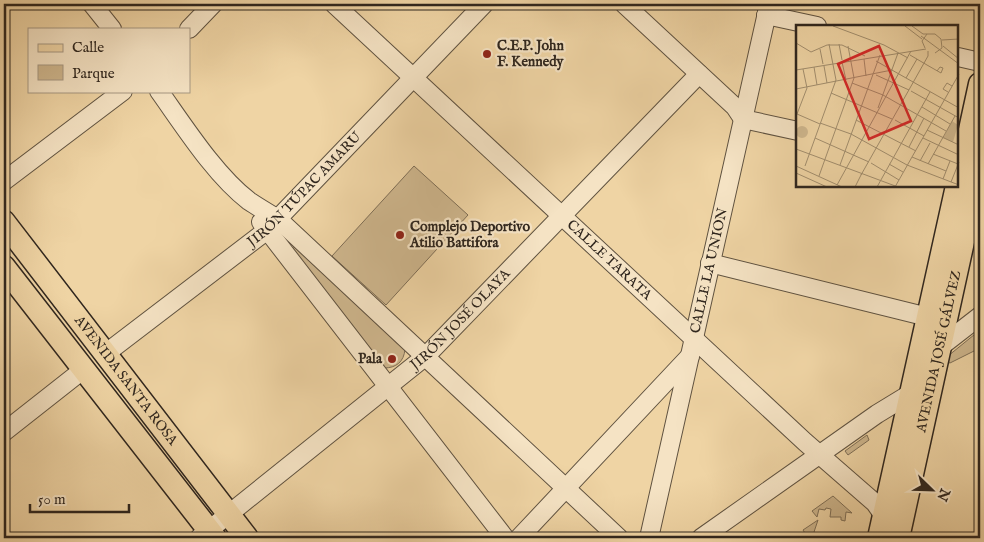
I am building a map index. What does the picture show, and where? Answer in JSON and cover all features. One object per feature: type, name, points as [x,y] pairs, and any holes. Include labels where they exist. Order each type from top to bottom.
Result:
[{"type":"main road","name":"AVENIDA JOSÉ GÁLVEZ","points":[[879,538],[894,525],[940,347],[980,84]]},
{"type":"main road","name":"AVENIDA JOSÉ GÁLVEZ","points":[[894,525],[912,393],[928,317],[968,172]]},
{"type":"main road","name":"AVENIDA SANTA ROSA","points":[[4,222],[248,538]]},
{"type":"main road","name":"AVENIDA SANTA ROSA","points":[[4,267],[84,369],[207,536]]},
{"type":"street","points":[[92,4],[111,28]]},
{"type":"street","points":[[190,28],[212,4]]},
{"type":"street","name":"CALLE TARATA","points":[[334,4],[874,502],[894,525]]},
{"type":"street","name":"JIRÓN TÚPAC AMARU","points":[[105,354],[272,225],[484,4]]},
{"type":"street","points":[[624,4],[699,74],[743,119],[796,131]]},
{"type":"street","points":[[768,9],[814,25]]},
{"type":"street","name":"CALLE LA UNION","points":[[649,538],[768,9]]},
{"type":"street","points":[[959,57],[980,62]]},
{"type":"street","name":"JIRÓN JOSÉ OLAYA","points":[[207,536],[230,515],[426,356],[699,74]]},
{"type":"street","points":[[4,181],[121,92]]},
{"type":"street","points":[[160,92],[205,154],[272,225],[426,356],[619,538]]},
{"type":"street","points":[[272,225],[388,386],[505,538]]},
{"type":"street","points":[[710,263],[928,317]]},
{"type":"street","points":[[940,347],[980,316]]},
{"type":"street","points":[[519,538],[691,356]]},
{"type":"street","points":[[4,432],[84,369]]},
{"type":"street","points":[[701,538],[820,454],[912,393],[932,382]]},
{"type":"green space","name":"Complejo Deportivo Atilio Battifora","points":[[414,166],[468,215],[386,305],[332,256]]},
{"type":"green space","points":[[296,246],[405,349],[399,363],[392,367],[384,368],[291,250]]},
{"type":"green space","points":[[980,330],[980,348],[950,363],[945,361],[948,356]]},
{"type":"green space","points":[[867,435],[869,440],[848,455],[845,451]]},
{"type":"green space","points":[[833,496],[852,513],[846,512],[845,521],[841,520],[841,517],[830,517],[831,509],[819,509],[817,517],[812,511]]},
{"type":"green space","points":[[818,520],[812,538],[808,538],[803,530]]},
{"type":"place","name":"C.E.P. John F. Kennedy","points":[[487,54]]},
{"type":"place","name":"Complejo Deportivo Atilio Battifora","points":[[400,235]]},
{"type":"place","name":"Pala","points":[[392,359]]}]
